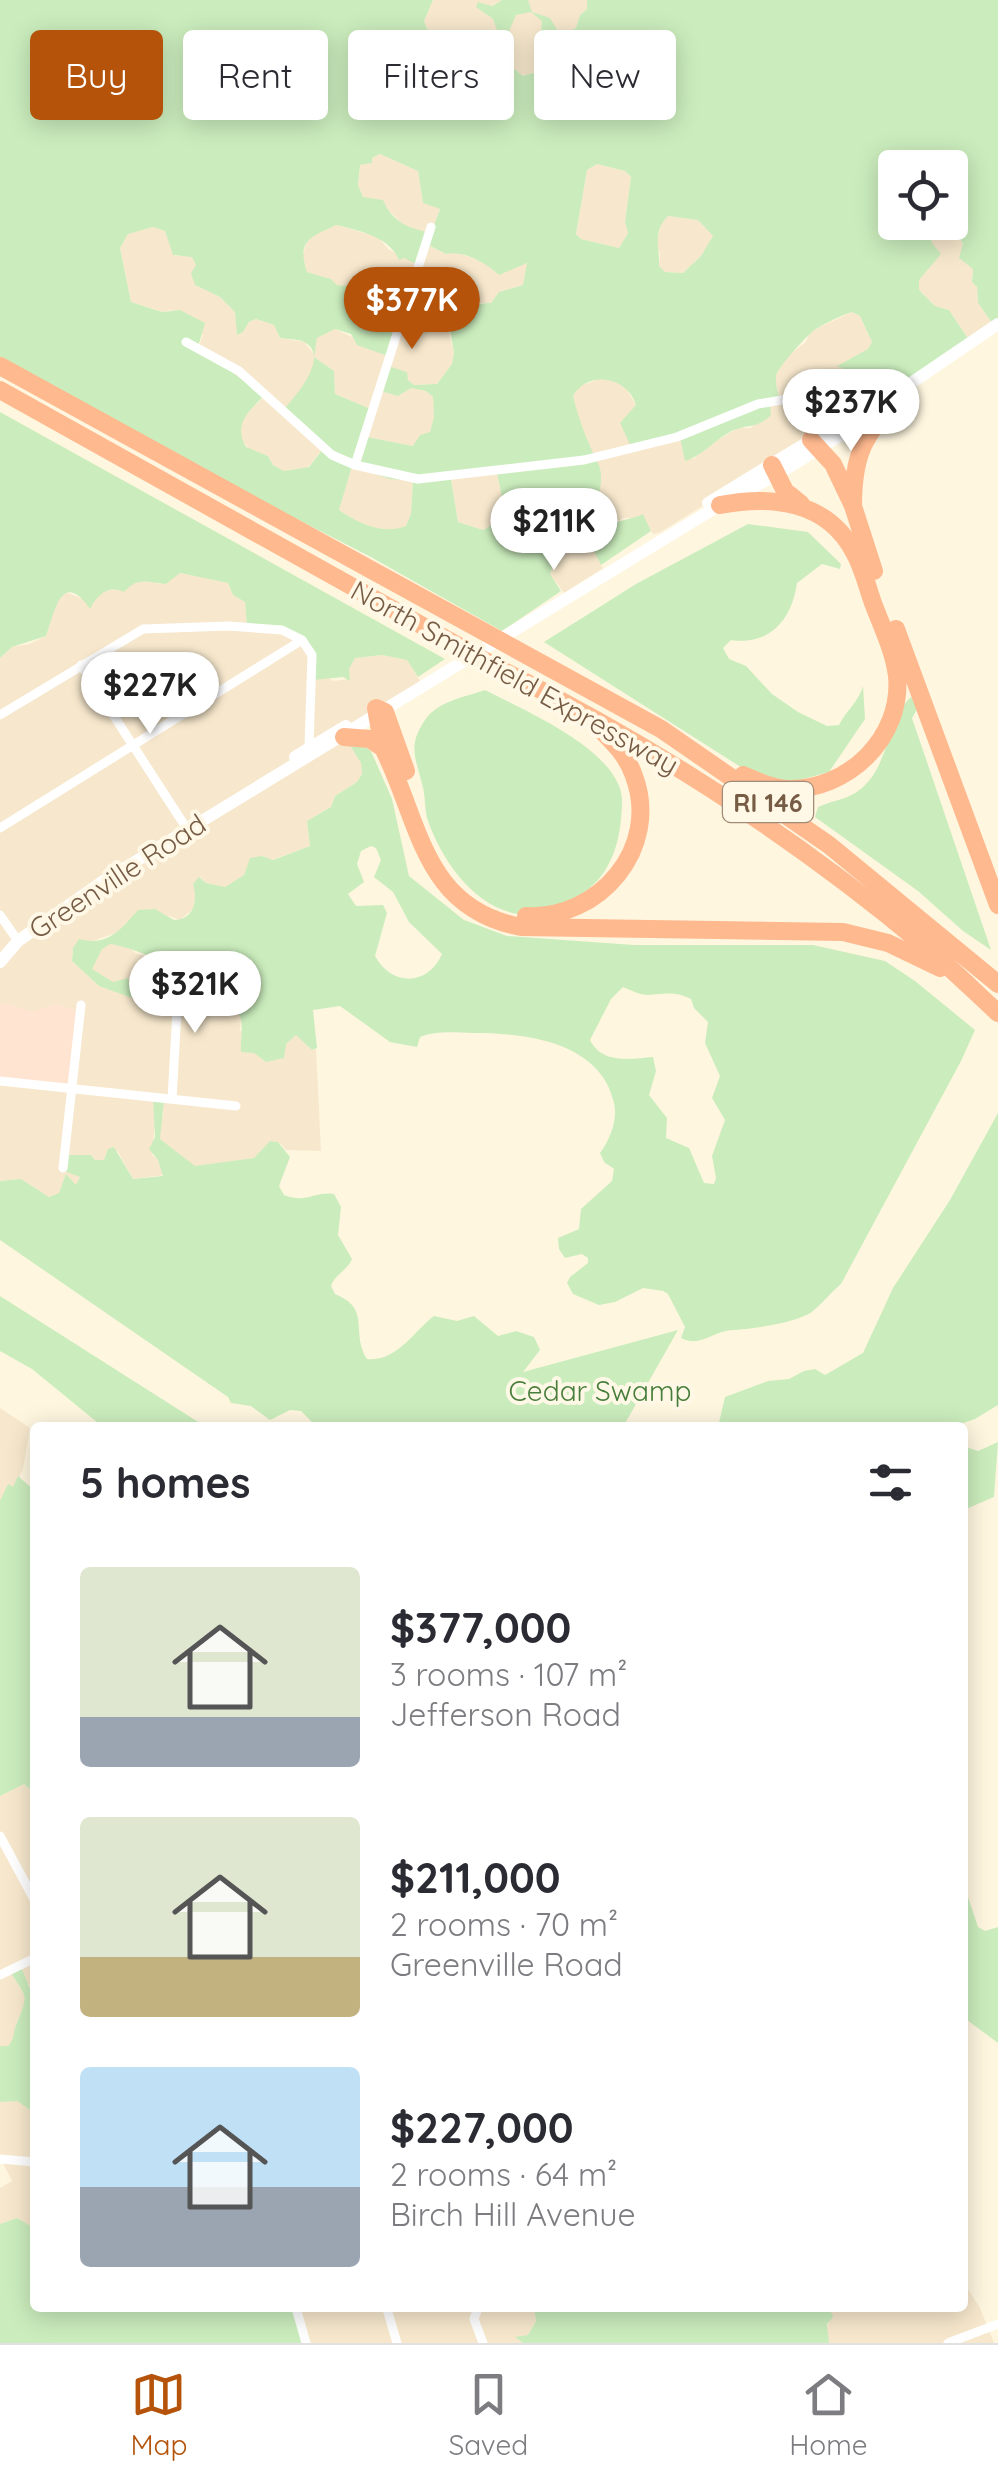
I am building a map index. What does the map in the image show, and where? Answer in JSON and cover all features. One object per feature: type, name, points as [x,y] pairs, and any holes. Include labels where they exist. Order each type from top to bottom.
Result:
[{"type":"highway","name":"North Smithfield Expressway","points":[[0,366],[621,705],[829,845],[998,984]]},
{"type":"highway","name":"North Smithfield Expressway","points":[[0,390],[640,744],[767,826],[874,904],[998,1013]]},
{"type":"highway","points":[[853,506],[862,448],[892,396]]},
{"type":"highway","points":[[815,445],[834,464],[853,506],[998,905]]},
{"type":"highway","points":[[695,752],[759,782],[786,788],[811,787],[840,777],[858,765],[877,746],[889,724],[898,680],[862,571],[846,539],[785,490],[775,470]]},
{"type":"highway","points":[[720,505],[760,499],[806,507]]},
{"type":"highway","points":[[385,714],[451,876],[496,909],[548,916],[584,905],[606,888],[626,864],[640,826],[638,788],[626,758],[597,727],[560,699]]},
{"type":"highway","points":[[385,714],[384,748],[437,876],[458,900],[492,920],[520,927],[843,932],[888,943],[959,978]]},
{"type":"highway","points":[[344,737],[370,739],[384,748]]},
{"type":"main road","name":"Greenville Road","points":[[240,797],[309,747],[385,714],[815,445],[872,403],[892,396],[998,324]]},
{"type":"main road","name":"Greenville Road","points":[[0,962],[18,941],[104,880],[385,714],[775,470]]},
{"type":"street","points":[[355,465],[431,227]]},
{"type":"street","points":[[186,342],[239,371],[332,455],[355,465],[418,479],[584,460],[678,437],[758,404],[818,394],[892,396]]},
{"type":"street","points":[[0,715],[143,629],[228,626],[282,630],[302,640],[311,650],[309,747]]},
{"type":"street","points":[[0,828],[302,640]]},
{"type":"street","points":[[81,666],[187,830]]},
{"type":"street","points":[[0,915],[18,941]]},
{"type":"street","points":[[172,975],[177,1011],[172,1099]]},
{"type":"street","points":[[63,1168],[81,1005]]},
{"type":"street","points":[[0,1082],[236,1106]]},
{"type":"street","points":[[0,1836],[30,1893]]},
{"type":"street","points":[[0,1975],[30,1960]]},
{"type":"street","points":[[0,2159],[30,2162]]},
{"type":"street","points":[[297,2312],[306,2343]]},
{"type":"street","points":[[388,2312],[397,2343]]},
{"type":"street","points":[[477,2312],[474,2319],[483,2343]]},
{"type":"street","points":[[948,2343],[998,2324]]},
{"type":"shaded area","points":[[433,0],[502,0],[491,6],[498,30],[429,30],[424,21]]},
{"type":"shaded area","points":[[528,0],[587,0],[587,9],[580,15],[576,28],[558,30],[542,21],[541,30],[534,30],[534,74],[524,76],[514,69],[514,30],[509,30],[512,19],[528,5]]},
{"type":"shaded area","points":[[380,154],[418,171],[423,203],[440,208],[431,234],[406,227],[387,209],[363,197],[358,185],[360,165],[371,163]]},
{"type":"shaded area","points":[[597,164],[625,171],[631,177],[625,222],[628,233],[619,248],[581,239],[576,234],[587,170]]},
{"type":"shaded area","points":[[668,216],[698,220],[714,237],[683,273],[665,272],[659,267],[656,244],[662,221]]},
{"type":"shaded area","points":[[336,225],[378,237],[388,249],[421,266],[429,246],[446,254],[456,252],[478,260],[495,270],[526,262],[528,268],[523,285],[499,292],[491,303],[478,303],[448,329],[454,353],[452,364],[437,384],[414,385],[408,380],[402,392],[411,388],[426,391],[433,397],[435,417],[430,432],[413,446],[367,437],[373,410],[335,394],[334,371],[314,357],[322,450],[308,467],[284,471],[273,465],[268,456],[251,452],[239,436],[243,417],[264,397],[197,350],[203,335],[172,310],[163,312],[131,302],[120,248],[127,234],[153,227],[165,231],[175,256],[192,256],[196,265],[195,285],[220,297],[235,312],[243,332],[256,319],[274,325],[280,338],[304,342],[314,354],[317,338],[323,333],[335,329],[356,339],[402,318],[377,310],[348,286],[307,272],[302,257],[306,244],[314,232]]},
{"type":"shaded area","points":[[931,240],[960,240],[973,269],[978,303],[995,327],[971,343],[949,310],[935,306],[919,290],[919,280],[940,254]]},
{"type":"shaded area","points":[[852,312],[860,316],[872,342],[868,349],[838,366],[845,370],[848,390],[904,381],[659,533],[653,534],[643,518],[623,518],[608,526],[597,521],[599,498],[593,458],[573,396],[578,387],[599,379],[612,379],[624,385],[636,405],[624,428],[632,449],[681,438],[685,460],[695,458],[738,428],[751,428],[769,403],[779,399],[775,378],[790,354],[805,343],[811,331]]},
{"type":"shaded area","points":[[351,466],[413,481],[406,527],[365,527],[339,510]]},
{"type":"shaded area","points":[[497,473],[504,508],[500,521],[483,530],[458,522],[451,479]]},
{"type":"shaded area","points":[[581,536],[589,541],[603,568],[564,593],[550,574],[561,551],[573,538]]},
{"type":"shaded area","points":[[180,573],[228,583],[233,595],[245,602],[247,627],[296,636],[332,681],[350,679],[348,669],[354,658],[382,655],[408,660],[420,681],[347,739],[361,763],[362,774],[357,782],[335,796],[331,807],[307,821],[310,846],[272,860],[262,856],[248,865],[244,875],[225,887],[206,883],[200,877],[193,909],[180,920],[169,916],[126,923],[121,931],[73,948],[72,961],[99,986],[131,997],[91,968],[109,944],[129,947],[135,953],[163,961],[171,975],[204,1005],[223,1004],[237,1010],[240,1031],[286,1044],[296,1034],[312,1050],[316,1049],[321,1151],[286,1150],[280,1143],[254,1158],[195,1167],[160,1139],[164,1111],[155,1125],[152,1155],[164,1175],[133,1179],[117,1150],[105,1160],[95,1160],[90,1155],[65,1155],[80,1176],[76,1186],[66,1175],[59,1193],[49,1197],[21,1179],[0,1181],[0,1082],[43,1010],[33,1012],[0,1004],[0,658],[12,647],[46,636],[56,601],[62,594],[96,598],[139,580],[160,584]]},
{"type":"shaded area","points":[[0,1004],[33,1012],[56,1004],[80,1012],[72,1090],[0,1082]]},
{"type":"shaded area","points":[[0,1408],[30,1428],[23,1469],[6,1504],[0,1505]]},
{"type":"shaded area","points":[[19,1780],[30,1789],[30,1985],[9,1970],[24,1994],[26,2005],[17,2021],[15,2038],[8,2046],[0,2046],[0,1788]]},
{"type":"shaded area","points":[[17,2101],[30,2110],[30,2225],[17,2218],[0,2224],[0,2188],[12,2181],[0,2157],[0,2102]]},
{"type":"shaded area","points":[[968,2289],[994,2343],[829,2343],[826,2335],[831,2312],[968,2312]]},
{"type":"shaded area","points":[[297,2312],[535,2312],[536,2321],[528,2335],[516,2338],[523,2343],[306,2343]]},
{"type":"green space","points":[[0,0],[433,0],[424,21],[429,30],[348,30],[348,120],[514,120],[514,69],[523,76],[534,74],[534,120],[676,120],[676,30],[572,30],[587,9],[587,0],[998,0],[998,325],[995,327],[978,303],[973,269],[959,258],[961,240],[968,240],[968,150],[878,150],[878,240],[931,240],[941,254],[919,280],[919,290],[935,306],[949,310],[971,343],[904,381],[848,390],[845,370],[837,366],[868,349],[872,342],[860,316],[847,314],[812,332],[782,366],[776,376],[779,399],[770,403],[771,415],[767,419],[734,430],[685,461],[680,438],[632,449],[620,423],[636,405],[632,395],[607,380],[588,382],[573,396],[600,470],[597,521],[608,526],[643,514],[651,531],[601,565],[589,541],[581,536],[570,542],[550,574],[561,591],[502,631],[369,556],[189,464],[0,357]],"holes":[[[380,154],[418,171],[423,203],[440,209],[431,233],[402,223],[383,200],[363,197],[358,185],[360,165],[372,163],[372,158]],[[597,164],[625,171],[631,177],[625,222],[628,233],[619,248],[581,239],[576,234],[587,170]],[[668,216],[698,220],[713,236],[701,256],[683,273],[665,272],[659,266],[658,240]],[[336,225],[381,240],[399,260],[404,258],[421,266],[430,246],[446,254],[474,258],[499,275],[527,263],[523,285],[499,292],[491,303],[477,305],[448,319],[454,353],[452,364],[437,384],[414,385],[407,372],[391,367],[381,391],[398,396],[411,388],[433,397],[430,432],[420,435],[413,446],[367,437],[373,410],[335,394],[334,371],[314,357],[317,338],[335,329],[351,334],[357,345],[391,357],[403,319],[377,310],[348,286],[307,272],[304,252],[308,241]],[[153,227],[165,231],[173,255],[192,257],[196,265],[191,273],[195,285],[220,297],[235,312],[237,335],[256,319],[274,325],[280,338],[302,341],[312,348],[312,367],[283,410],[322,450],[309,467],[284,471],[273,465],[268,456],[246,447],[242,425],[264,396],[198,347],[205,323],[180,310],[162,312],[131,302],[120,248],[128,234]],[[352,466],[390,479],[413,481],[411,514],[406,526],[379,528],[339,510]],[[497,473],[504,507],[500,521],[483,530],[458,522],[451,479]]]},
{"type":"green space","points":[[502,0],[528,0],[532,12],[550,18],[557,30],[541,30],[542,21],[531,12],[516,15],[510,30],[497,30],[493,19],[476,7],[478,2],[492,6]]},
{"type":"green space","points":[[0,412],[445,659],[418,677],[407,660],[382,655],[355,658],[349,669],[350,681],[343,677],[313,680],[302,643],[286,634],[247,627],[245,602],[233,595],[228,583],[180,573],[166,584],[144,582],[124,592],[108,590],[90,609],[80,597],[65,594],[46,636],[12,647],[0,658]]},
{"type":"green space","points":[[748,524],[808,532],[841,564],[840,569],[822,564],[797,583],[790,608],[768,634],[745,641],[731,640],[723,648],[729,659],[746,666],[772,694],[827,726],[839,725],[863,686],[865,719],[829,772],[796,781],[758,778],[544,642],[636,584]]},
{"type":"green space","points":[[485,690],[588,749],[606,765],[622,800],[616,846],[604,872],[583,893],[537,914],[509,912],[478,895],[453,869],[427,817],[414,752],[419,729],[437,708]]},
{"type":"green space","points":[[911,697],[919,706],[912,718],[991,950],[918,891],[815,817],[818,807],[851,795],[871,778],[897,717]]},
{"type":"green space","points":[[349,735],[371,751],[392,799],[409,876],[464,920],[507,936],[634,945],[813,945],[885,961],[975,1030],[841,1284],[813,1311],[786,1322],[688,1341],[681,1338],[685,1327],[663,1291],[643,1288],[599,1305],[573,1294],[567,1283],[588,1263],[588,1258],[582,1254],[565,1258],[558,1238],[579,1229],[581,1209],[612,1181],[614,1169],[600,1153],[615,1116],[606,1082],[594,1066],[559,1045],[516,1035],[447,1032],[420,1037],[417,1047],[390,1042],[340,1006],[313,1010],[317,1048],[312,1050],[296,1035],[286,1044],[284,1058],[266,1062],[254,1053],[241,1052],[241,1020],[232,1009],[175,1001],[171,975],[163,961],[117,945],[102,949],[92,969],[113,982],[128,978],[132,998],[99,986],[72,961],[79,939],[106,938],[120,930],[138,910],[155,909],[174,920],[186,917],[193,908],[193,884],[199,877],[206,883],[225,887],[244,875],[250,858],[262,856],[273,860],[310,846],[307,821],[331,807],[335,796],[357,782],[362,774],[361,763],[346,739]],"holes":[[[371,846],[381,860],[374,877],[393,892],[409,922],[442,954],[436,965],[419,977],[400,977],[382,966],[375,956],[387,913],[383,905],[356,906],[348,894],[364,882],[357,864],[361,851]],[[623,987],[645,995],[685,996],[708,1022],[705,1043],[720,1076],[712,1098],[725,1120],[712,1156],[714,1184],[704,1183],[689,1148],[666,1138],[667,1118],[649,1095],[656,1071],[653,1057],[609,1056],[590,1040],[611,999]]]},
{"type":"green space","name":"Cedar Swamp","points":[[153,1100],[164,1100],[160,1139],[195,1166],[254,1158],[270,1141],[278,1142],[290,1157],[279,1186],[284,1195],[299,1198],[334,1194],[341,1207],[338,1235],[352,1259],[331,1286],[357,1314],[367,1359],[396,1351],[434,1316],[457,1321],[474,1316],[498,1336],[516,1331],[534,1337],[540,1350],[523,1372],[678,1330],[626,1422],[312,1422],[301,1411],[290,1410],[270,1420],[251,1406],[231,1403],[228,1397],[0,1240],[0,1181],[21,1179],[49,1197],[59,1193],[66,1174],[76,1185],[80,1177],[64,1171],[65,1155],[91,1155],[95,1160],[104,1160],[108,1149],[114,1147],[133,1179],[163,1176],[149,1149],[155,1137]]},
{"type":"green space","points":[[998,1113],[998,1405],[966,1422],[719,1422],[725,1397],[804,1371],[815,1369],[825,1375],[863,1353],[893,1288],[950,1200]]},
{"type":"green space","points":[[0,1296],[198,1422],[97,1422],[32,1369],[0,1351]]},
{"type":"green space","points":[[998,1442],[994,1497],[968,1508],[968,1448],[978,1451]]},
{"type":"green space","points":[[18,1476],[30,1487],[30,1789],[24,1784],[0,1796],[0,1501],[8,1484],[13,1487]]},
{"type":"green space","points":[[968,1897],[978,1927],[985,1931],[998,1927],[998,2043],[968,2021]]},
{"type":"green space","points":[[20,1964],[30,1989],[30,2110],[17,2101],[0,2102],[0,2046],[8,2046],[12,2040],[24,2000],[23,1991],[9,1970]]},
{"type":"green space","points":[[17,2218],[30,2225],[30,2312],[297,2312],[306,2343],[0,2343],[0,2224]]},
{"type":"green space","points":[[535,2312],[831,2312],[833,2317],[827,2324],[829,2343],[523,2343],[515,2337],[528,2335],[536,2321]]}]
